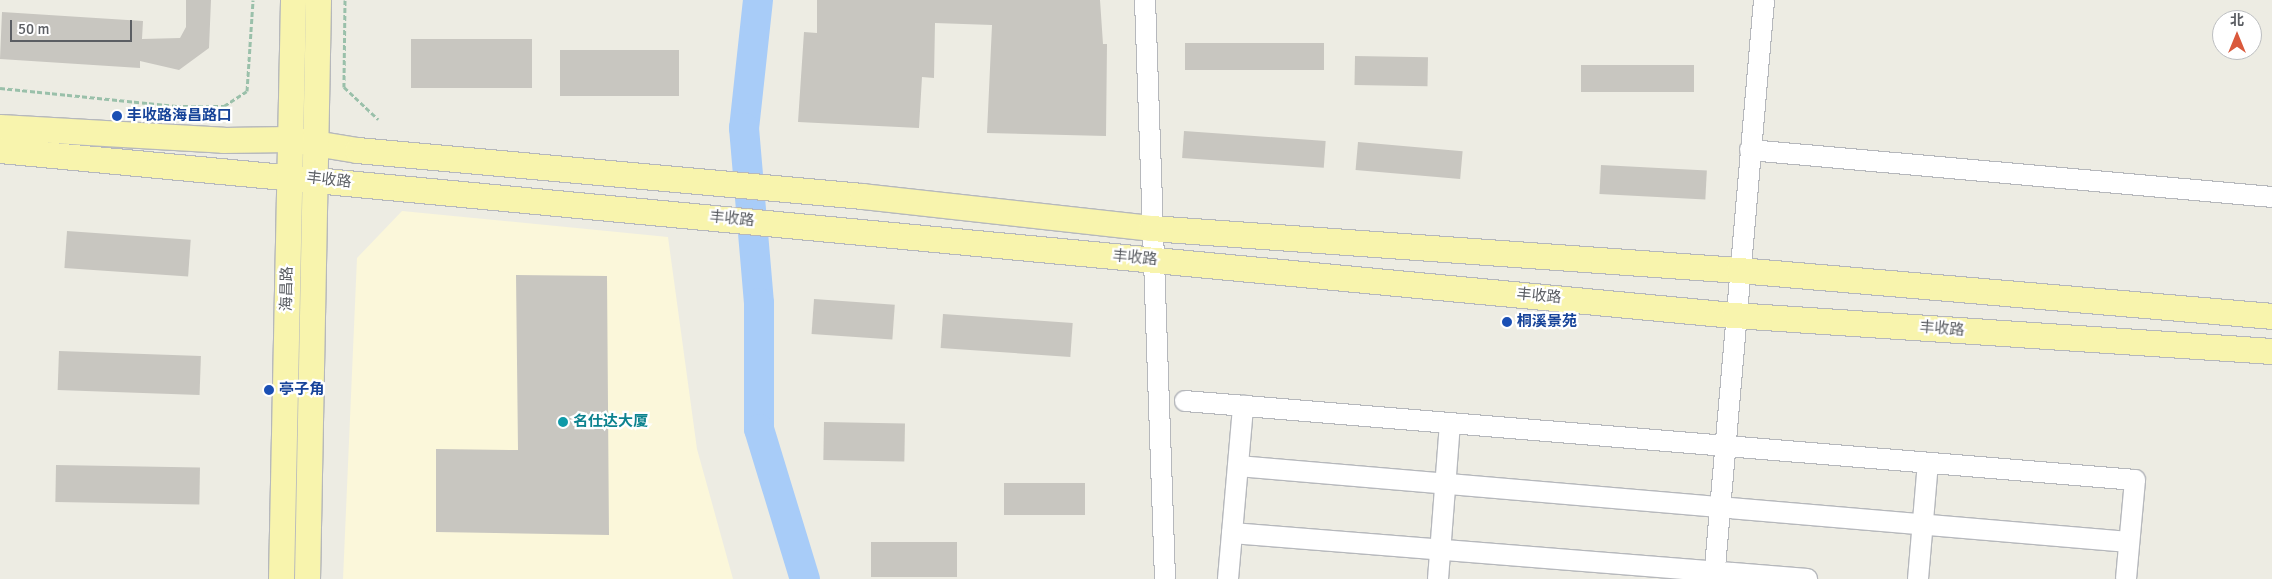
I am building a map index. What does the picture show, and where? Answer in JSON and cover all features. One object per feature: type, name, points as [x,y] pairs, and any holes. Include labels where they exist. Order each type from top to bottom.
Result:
[{"type":"main road","name":"海昌路","points":[[281,579],[294,0]]},
{"type":"main road","name":"海昌路","points":[[307,579],[318,0]]},
{"type":"main road","name":"丰收路","points":[[0,127],[223,140],[316,142],[357,150],[862,196],[1151,228],[1739,270],[2272,316]]},
{"type":"main road","name":"丰收路","points":[[0,150],[1734,315],[2272,351]]},
{"type":"street","points":[[1144,0],[1165,579]]},
{"type":"street","points":[[1715,575],[1734,315],[1764,0]]},
{"type":"street","points":[[1750,150],[2272,197]]},
{"type":"street","points":[[1185,401],[2135,480],[2126,579]]},
{"type":"street","points":[[1228,579],[1243,406]]},
{"type":"street","points":[[1438,579],[1450,423]]},
{"type":"street","points":[[1918,579],[1928,463]]},
{"type":"street","points":[[1238,466],[2129,542]]},
{"type":"street","points":[[1232,533],[1715,575],[1807,579]]},
{"type":"path","points":[[0,88],[176,106],[224,106],[247,91],[253,0]]},
{"type":"path","points":[[345,0],[344,87],[378,119]]},
{"type":"shaded area","points":[[402,211],[668,237],[697,449],[733,579],[343,579],[357,258]]},
{"type":"building","points":[[186,0],[211,0],[209,48],[179,70],[140,61],[140,68],[0,59],[2,12],[143,21],[142,39],[180,38],[186,27]]},
{"type":"building","points":[[817,0],[1100,0],[1103,44],[1107,44],[1106,136],[987,133],[992,25],[935,23],[934,78],[922,77],[919,128],[798,122],[804,32],[817,33]]},
{"type":"building","points":[[411,39],[532,39],[532,88],[411,88]]},
{"type":"building","points":[[1185,43],[1324,43],[1324,70],[1185,70]]},
{"type":"building","points":[[560,50],[679,50],[679,96],[560,96]]},
{"type":"building","points":[[1355,56],[1428,57],[1427,86],[1354,85]]},
{"type":"building","points":[[1581,65],[1694,65],[1694,92],[1581,92]]},
{"type":"building","points":[[1184,131],[1326,141],[1324,168],[1182,158]]},
{"type":"building","points":[[1358,142],[1463,151],[1460,179],[1356,170]]},
{"type":"building","points":[[1601,165],[1707,171],[1705,200],[1599,194]]},
{"type":"building","points":[[67,231],[191,240],[188,277],[64,268]]},
{"type":"building","points":[[516,275],[607,276],[609,535],[436,532],[436,449],[518,450]]},
{"type":"building","points":[[814,299],[895,305],[892,340],[812,334]]},
{"type":"building","points":[[943,314],[1073,323],[1070,357],[941,348]]},
{"type":"building","points":[[59,351],[201,356],[200,395],[58,390]]},
{"type":"building","points":[[824,422],[905,423],[904,461],[823,460]]},
{"type":"building","points":[[56,465],[200,468],[199,505],[55,502]]},
{"type":"building","points":[[1004,483],[1085,483],[1085,515],[1004,515]]},
{"type":"building","points":[[871,542],[957,542],[957,577],[871,577]]},
{"type":"waterway","points":[[758,0],[744,128],[759,303],[759,429],[805,579]]},
{"type":"place","name":"丰收路海昌路口","points":[[117,116]]},
{"type":"place","name":"桐溪景苑","points":[[1507,322]]},
{"type":"place","name":"亭子角","points":[[269,390]]},
{"type":"place","name":"名仕达大厦","points":[[563,422]]}]
